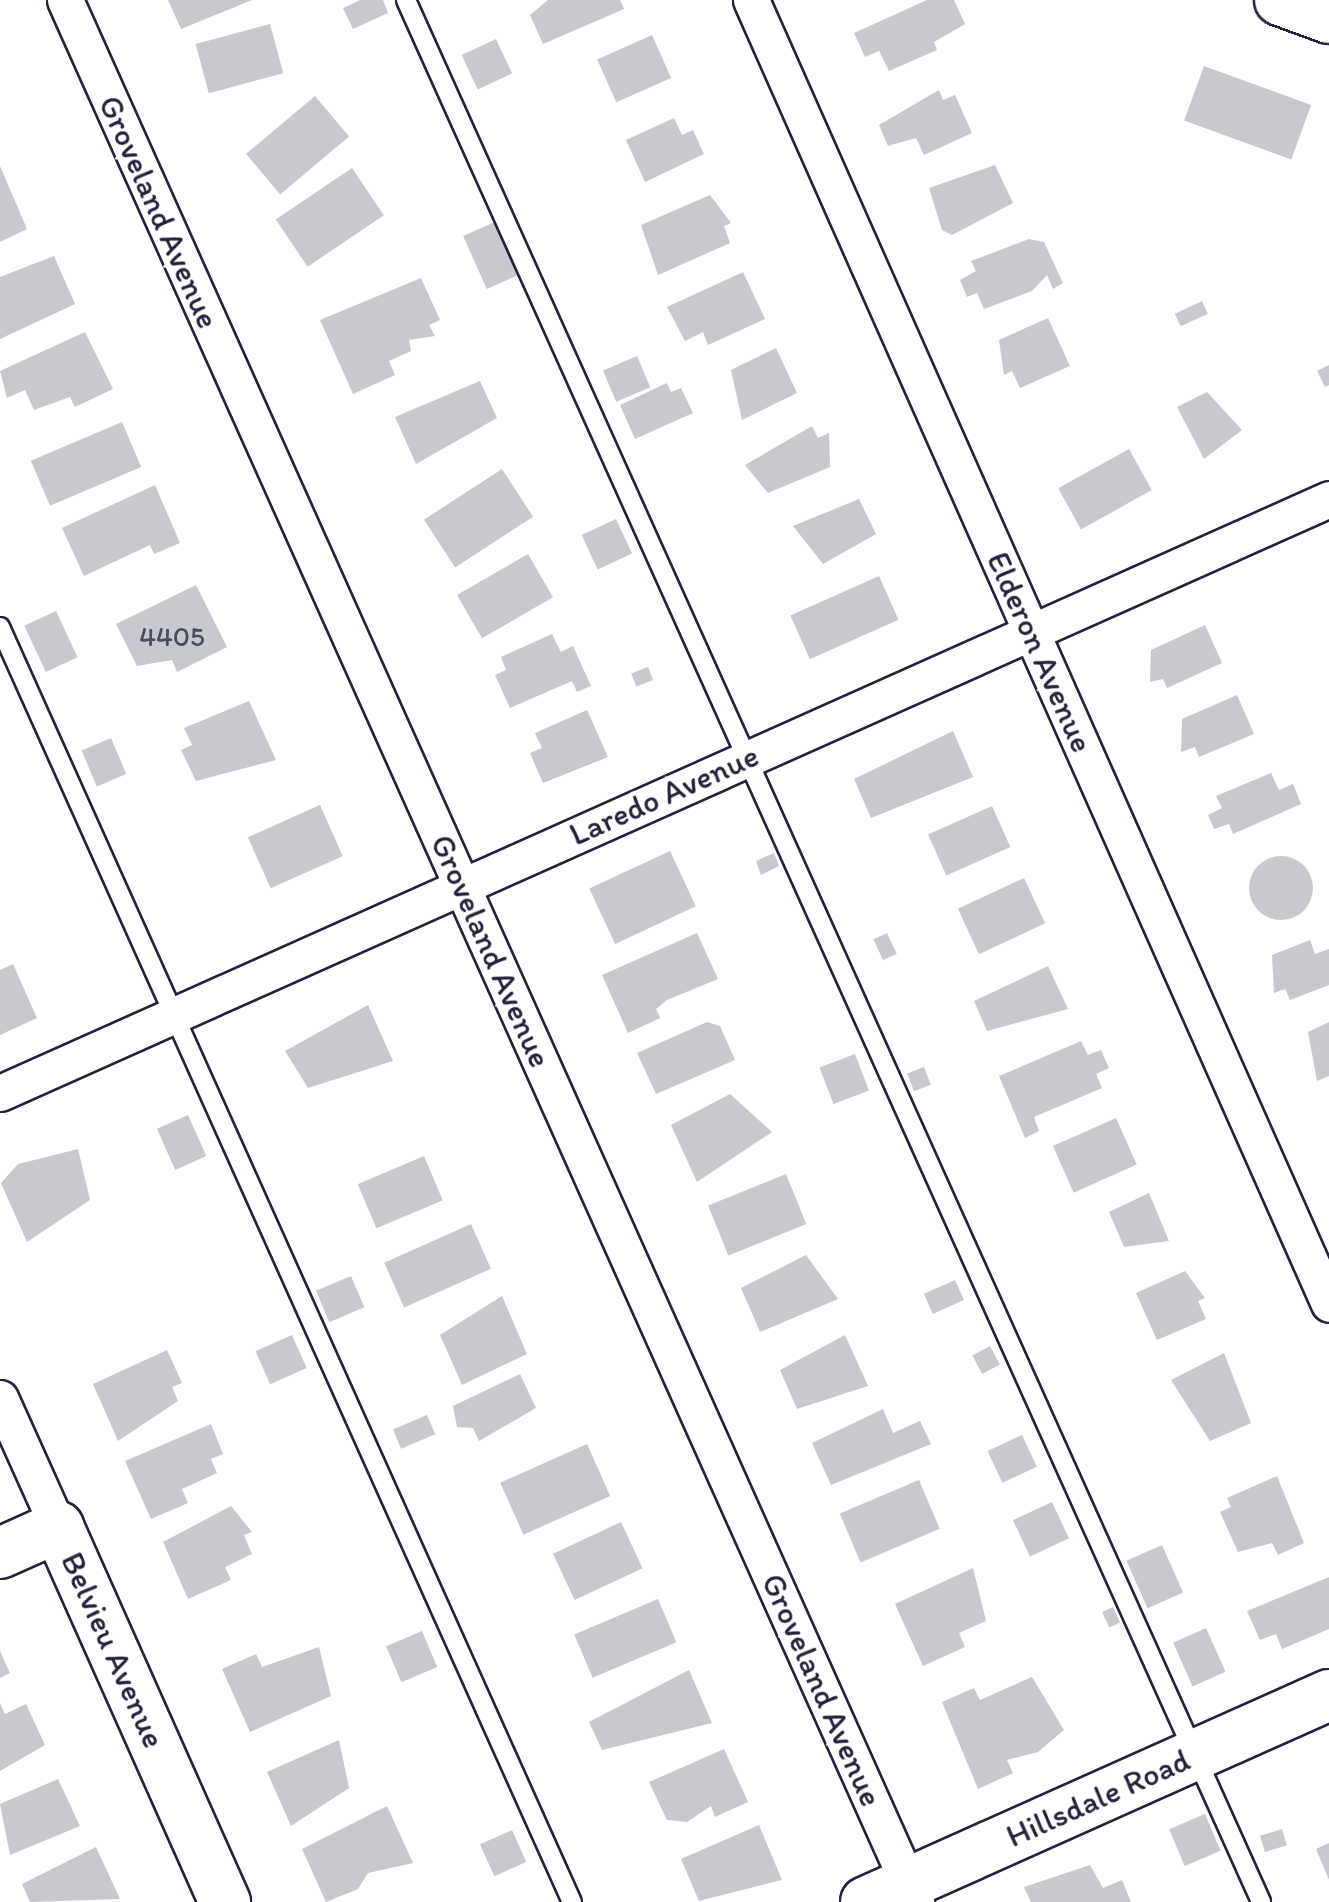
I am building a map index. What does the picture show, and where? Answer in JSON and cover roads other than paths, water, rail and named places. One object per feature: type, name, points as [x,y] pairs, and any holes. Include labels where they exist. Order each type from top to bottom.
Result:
[{"type":"street","name":"Groveland Avenue","points":[[64,0],[460,884],[897,1896]]},
{"type":"street","name":"Elderon Avenue","points":[[752,0],[1329,1304]]},
{"type":"street","points":[[1280,0],[1329,18]]},
{"type":"street","name":"Laredo Avenue","points":[[0,1093],[460,884],[1329,499]]},
{"type":"street","name":"Belvieu Avenue","points":[[0,1398],[225,1902]]},
{"type":"street","points":[[0,1553],[58,1527]]},
{"type":"street","name":"Hillsdale Road","points":[[897,1896],[1329,1695]]},
{"type":"lane","points":[[406,0],[751,758],[1261,1902]]},
{"type":"lane","points":[[0,627],[572,1902]]}]
